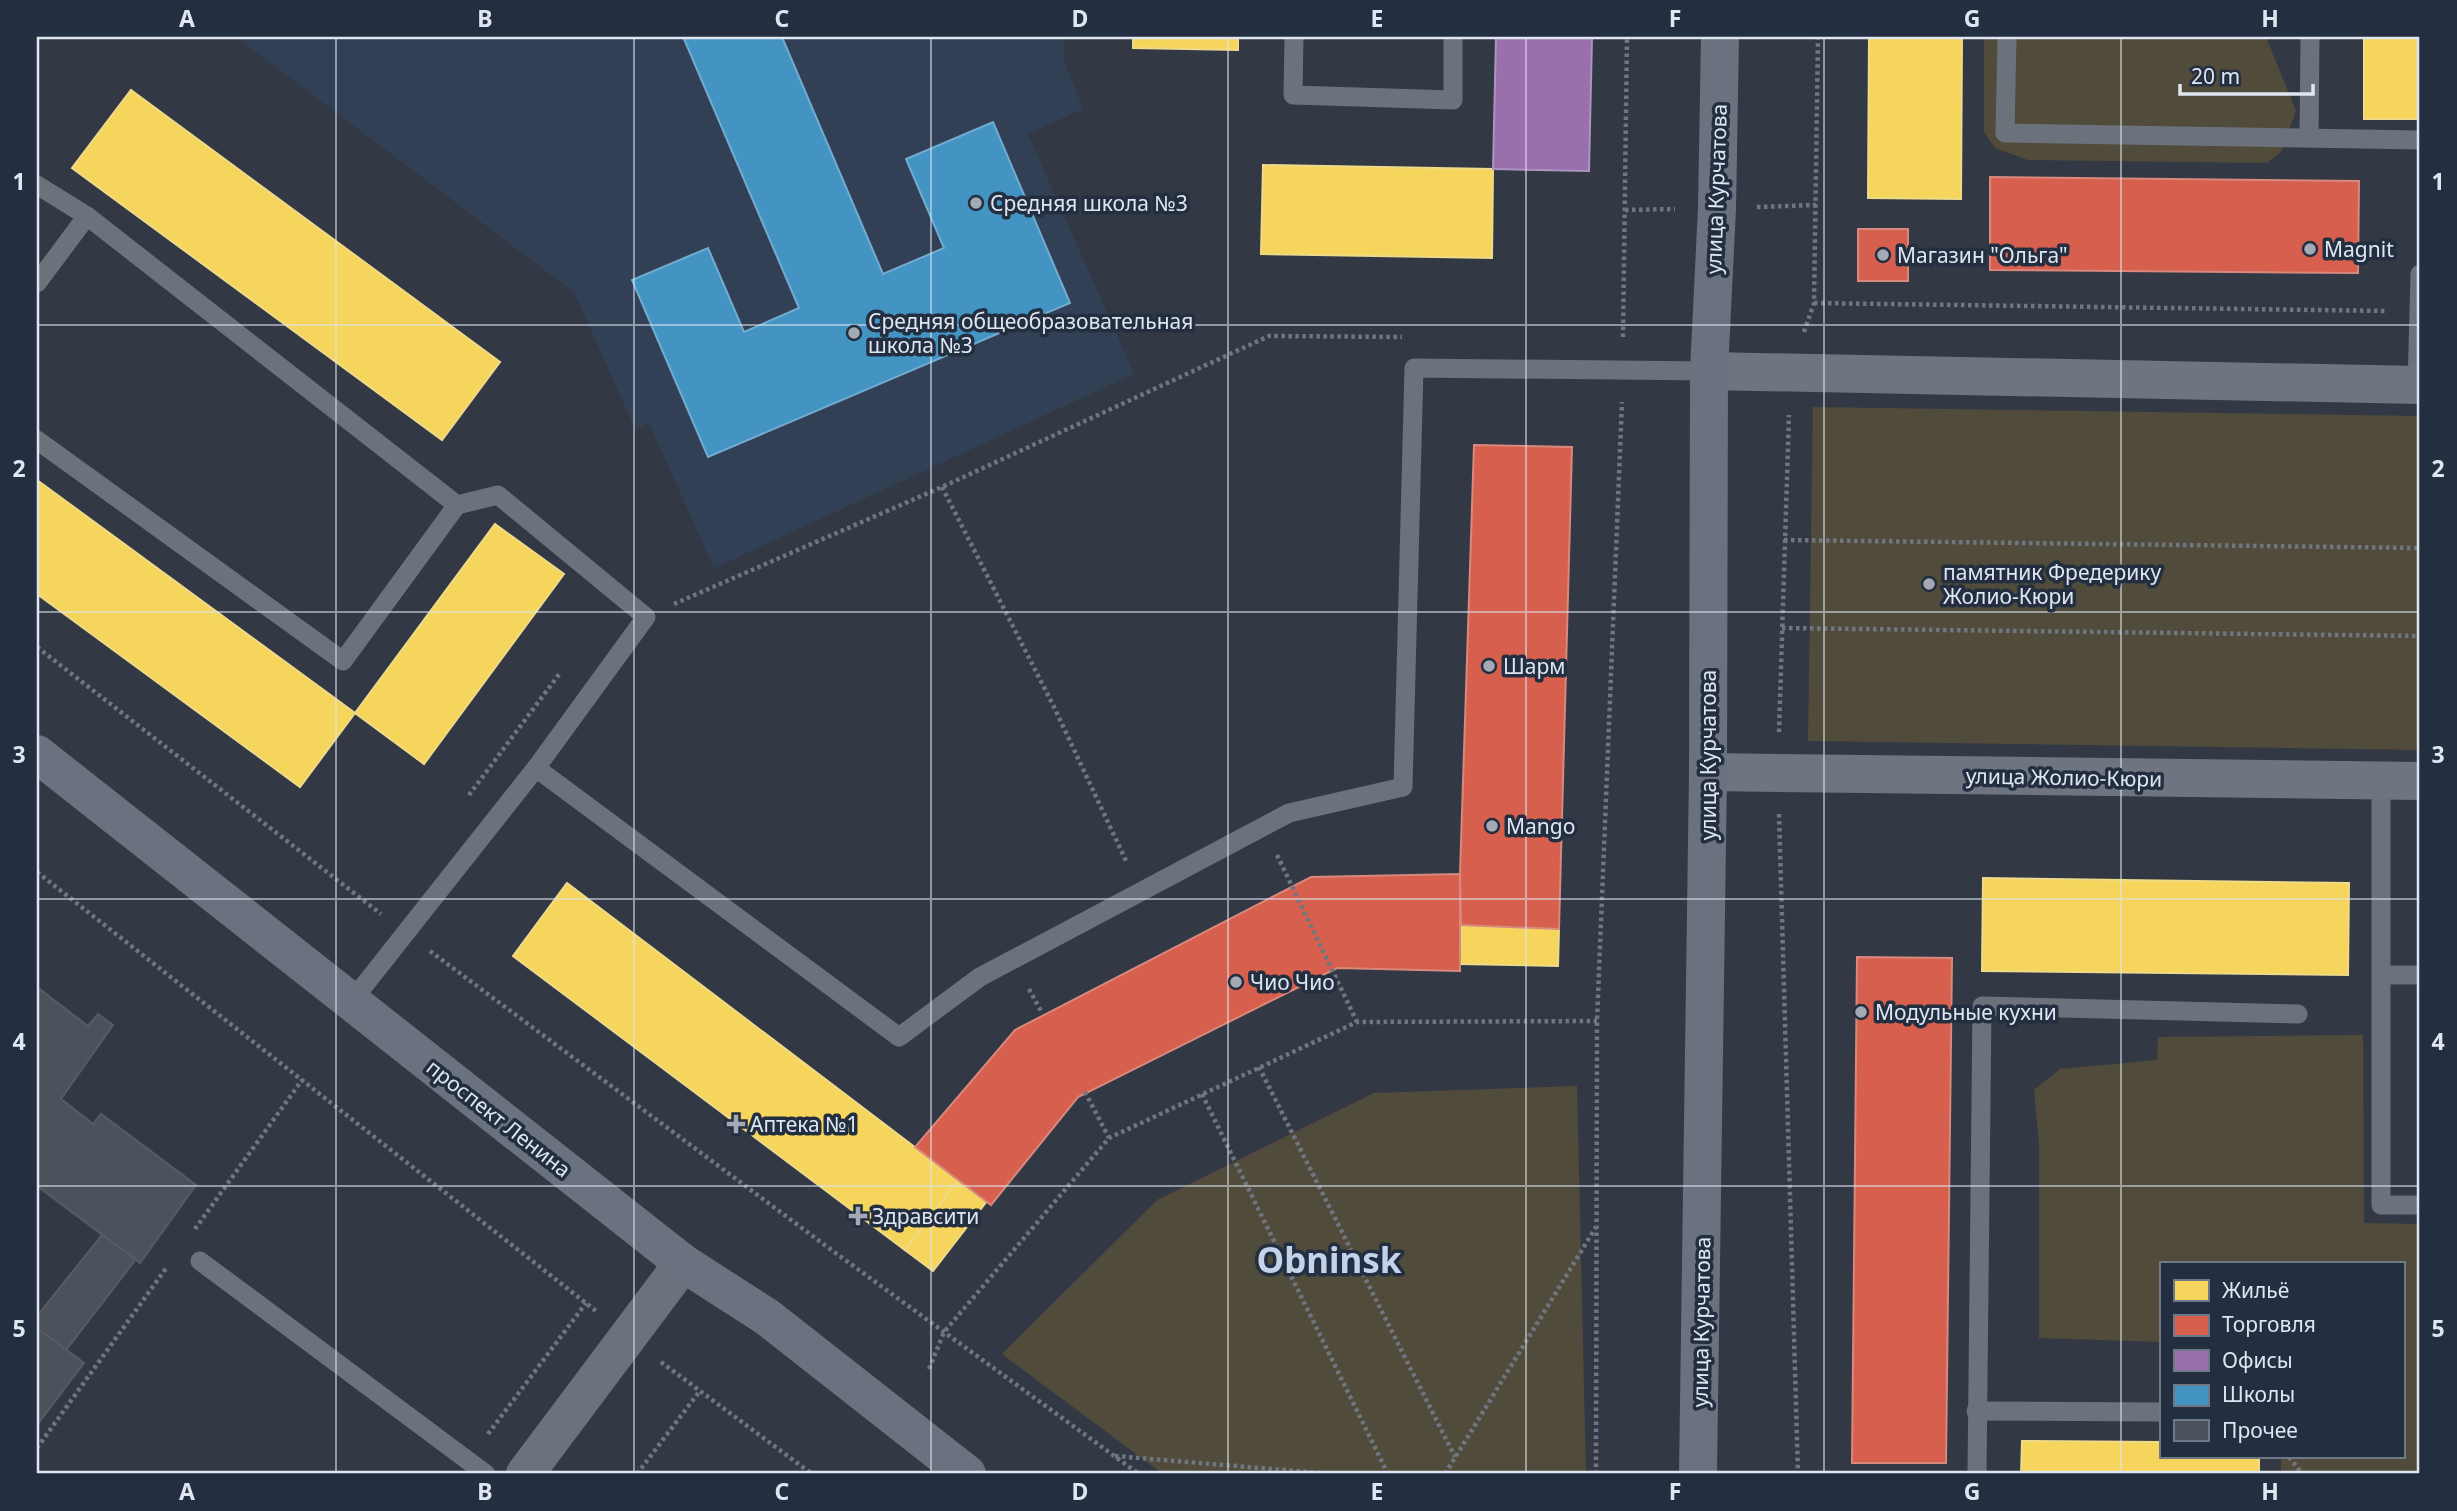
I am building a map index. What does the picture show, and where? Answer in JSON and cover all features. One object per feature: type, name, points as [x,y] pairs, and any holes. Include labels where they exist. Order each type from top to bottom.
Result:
[{"type":"main road","name":"улица Курчатова","points":[[1699,1474],[1708,772],[1709,371],[1717,208],[1720,37]]},
{"type":"main road","name":"проспект Ленина","points":[[37,754],[683,1263],[767,1317],[967,1474]]},
{"type":"street","points":[[1709,371],[2419,385]]},
{"type":"street","name":"улица Жолио-Кюри","points":[[1708,772],[2420,781]]},
{"type":"street","points":[[534,1471],[628,1336],[683,1263]]},
{"type":"lane","points":[[1294,37],[1293,95],[1452,100],[1453,37]]},
{"type":"lane","points":[[2007,37],[2005,133],[2420,140]]},
{"type":"lane","points":[[2309,138],[2310,37]]},
{"type":"lane","points":[[37,185],[87,216],[457,505]]},
{"type":"lane","points":[[37,283],[87,216]]},
{"type":"lane","points":[[2419,385],[2420,274]]},
{"type":"lane","points":[[536,768],[899,1037],[980,977],[1289,813],[1403,787],[1414,368],[1709,371]]},
{"type":"lane","points":[[37,440],[343,661],[457,505],[498,495],[646,617],[536,768],[351,1002]]},
{"type":"lane","points":[[2381,781],[2381,1205],[2420,1205]]},
{"type":"lane","points":[[2382,975],[2420,975]]},
{"type":"lane","points":[[1977,1474],[1982,1006],[2298,1014]]},
{"type":"lane","points":[[201,1261],[486,1474]]},
{"type":"lane","points":[[1976,1410],[2160,1412]]},
{"type":"path","points":[[1610,340],[1623,340],[1627,37]]},
{"type":"path","points":[[1814,303],[2419,311]]},
{"type":"path","points":[[646,617],[942,487],[1269,336],[1405,337]]},
{"type":"path","points":[[1596,1474],[1597,1021],[1624,371]]},
{"type":"path","points":[[942,487],[1054,706],[1140,892]]},
{"type":"path","points":[[1784,540],[2420,548]]},
{"type":"path","points":[[1782,628],[2420,636]]},
{"type":"path","points":[[37,648],[380,912]]},
{"type":"path","points":[[1263,827],[1357,1022]]},
{"type":"path","points":[[37,872],[699,1392],[812,1474]]},
{"type":"path","points":[[406,932],[826,1246],[1139,1474]]},
{"type":"path","points":[[929,1369],[944,1332],[1109,1138],[1357,1022],[1597,1021]]},
{"type":"path","points":[[1259,1067],[1455,1457]]},
{"type":"path","points":[[1085,1092],[1109,1138]]},
{"type":"path","points":[[1202,1094],[1388,1474]]},
{"type":"path","points":[[1445,1474],[1597,1226]]},
{"type":"path","points":[[468,1461],[586,1303]]},
{"type":"path","points":[[637,1474],[699,1392]]},
{"type":"path","points":[[1114,1456],[1333,1474]]},
{"type":"path","points":[[2290,1458],[2302,1474]]},
{"type":"shaded area","name":"Средняя общеобразовательная школа №3","points":[[236,37],[1064,37],[1064,60],[1083,109],[1028,134],[1134,374],[714,568],[649,423],[635,429],[574,292]]},
{"type":"shaded area","points":[[1984,37],[2266,37],[2296,111],[2281,152],[2267,163],[2028,160],[1995,148],[1984,132]]},
{"type":"shaded area","points":[[1813,407],[2420,416],[2420,750],[1808,741]]},
{"type":"shaded area","points":[[2363,1035],[2364,1223],[2420,1224],[2420,1474],[2281,1474],[2281,1458],[2404,1458],[2404,1262],[2160,1262],[2160,1342],[2039,1338],[2039,1144],[2034,1090],[2060,1069],[2157,1060],[2158,1037]]},
{"type":"shaded area","points":[[1577,1086],[1586,1474],[1163,1474],[1002,1354],[1157,1200],[1374,1093]]},
{"type":"building: Жильё","points":[[1133,37],[1238,37],[1238,50],[1133,48]]},
{"type":"building: Жильё","points":[[1869,37],[1962,37],[1961,199],[1868,198]]},
{"type":"building: Жильё","points":[[2364,37],[2420,37],[2420,119],[2364,119]]},
{"type":"building: Жильё","points":[[131,90],[500,362],[442,440],[72,168]]},
{"type":"building: Жильё","points":[[1263,165],[1493,169],[1492,258],[1261,254]]},
{"type":"building: Жильё","points":[[37,480],[355,713],[300,787],[37,594]]},
{"type":"building: Жильё","points":[[495,524],[564,574],[424,764],[355,713]]},
{"type":"building: Жильё","points":[[1983,878],[2349,883],[2348,975],[1982,971]]},
{"type":"building: Жильё","points":[[567,883],[958,1180],[905,1250],[513,956]]},
{"type":"building: Жильё","points":[[1461,925],[1559,929],[1558,966],[1460,964]]},
{"type":"building: Жильё","points":[[958,1180],[987,1201],[933,1271],[905,1250]]},
{"type":"building: Жильё","points":[[2022,1441],[2160,1442],[2160,1458],[2259,1458],[2259,1474],[2021,1474]]},
{"type":"building: Торговля","points":[[1990,177],[2359,181],[2358,273],[1990,270]]},
{"type":"building: Торговля","name":"Магазин \"Ольга\"","points":[[1858,229],[1908,229],[1908,281],[1858,281]]},
{"type":"building: Торговля","points":[[1474,445],[1572,447],[1559,929],[1461,925],[1460,874]]},
{"type":"building: Торговля","points":[[1460,874],[1460,971],[1337,968],[1078,1097],[991,1205],[915,1147],[1015,1030],[1311,877]]},
{"type":"building: Торговля","points":[[1857,957],[1952,958],[1946,1463],[1852,1463]]},
{"type":"building: Офисы","points":[[1496,37],[1592,37],[1589,171],[1493,169]]},
{"type":"building: Школы","name":"Средняя школа №3","points":[[782,37],[883,274],[944,248],[906,159],[993,122],[1070,303],[708,457],[632,280],[708,248],[744,332],[799,308],[684,39]]},
{"type":"building: Прочее","points":[[37,987],[88,1026],[98,1014],[113,1025],[61,1099],[93,1124],[101,1114],[196,1185],[140,1263],[37,1186]]},
{"type":"building: Прочее","points":[[102,1235],[136,1259],[66,1350],[37,1328],[37,1316]]},
{"type":"building: Прочее","points":[[37,1328],[84,1363],[37,1425]]},
{"type":"place","name":"Средняя школа №3","points":[[976,203]]},
{"type":"place","name":"Magnit","points":[[2310,249]]},
{"type":"place","name":"Магазин \"Ольга\"","points":[[1883,255]]},
{"type":"place","name":"Средняя общеобразовательная школа №3","points":[[854,333]]},
{"type":"place","name":"памятник Фредерику Жолио-Кюри","points":[[1929,584]]},
{"type":"place","name":"Шарм","points":[[1489,666]]},
{"type":"place","name":"Mango","points":[[1492,826]]},
{"type":"place","name":"Чио Чио","points":[[1236,982]]},
{"type":"place","name":"Модульные кухни","points":[[1861,1012]]},
{"type":"place","name":"Аптека №1","points":[[736,1124]]},
{"type":"place","name":"Здравсити","points":[[858,1216]]},
{"type":"district","name":"Obninsk","points":[[1329,1259]]}]
